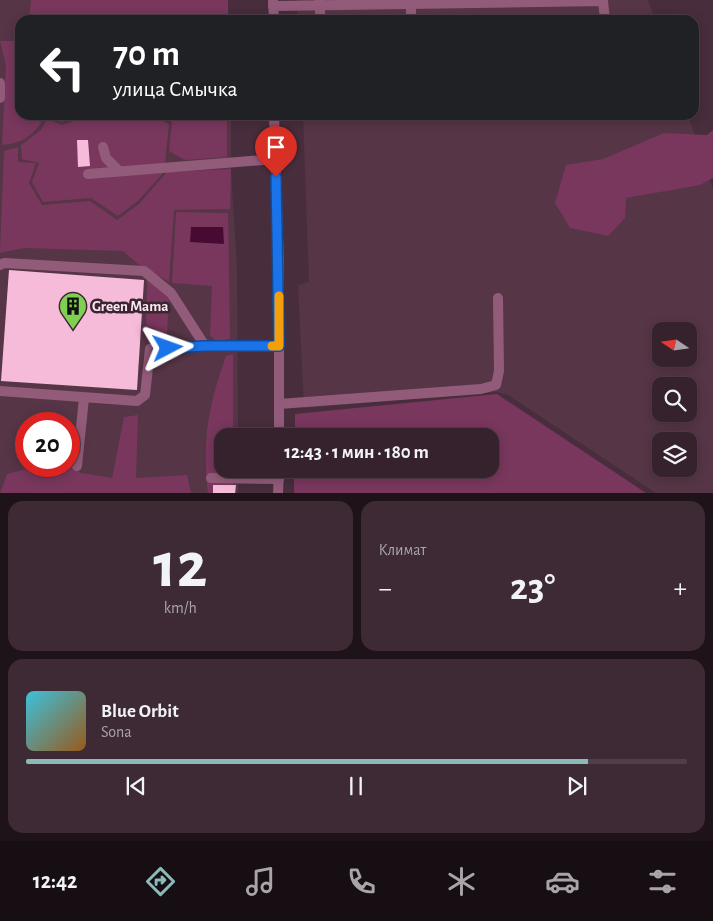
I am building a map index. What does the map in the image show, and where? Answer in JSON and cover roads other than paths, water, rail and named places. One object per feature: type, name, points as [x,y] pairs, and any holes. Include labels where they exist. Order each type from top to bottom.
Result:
[{"type":"street","points":[[273,3],[411,4],[480,1],[603,1],[604,15]]},
{"type":"street","points":[[411,4],[411,15]]},
{"type":"street","points":[[0,83],[0,98]]},
{"type":"street","points":[[274,120],[279,264],[279,428]]},
{"type":"street","points":[[103,147],[106,158],[119,171]]},
{"type":"street","points":[[88,174],[275,159]]},
{"type":"street","points":[[0,265],[4,263],[144,271],[172,293],[205,346]]},
{"type":"street","points":[[279,404],[481,389],[496,385],[499,371],[498,298]]},
{"type":"street","points":[[0,391],[137,401],[145,395],[150,349],[205,346],[279,346]]},
{"type":"street","points":[[80,437],[84,398]]},
{"type":"street","points":[[278,493],[279,478]]},
{"type":"place","name":"Green Mama","points":[[73,330]]}]
